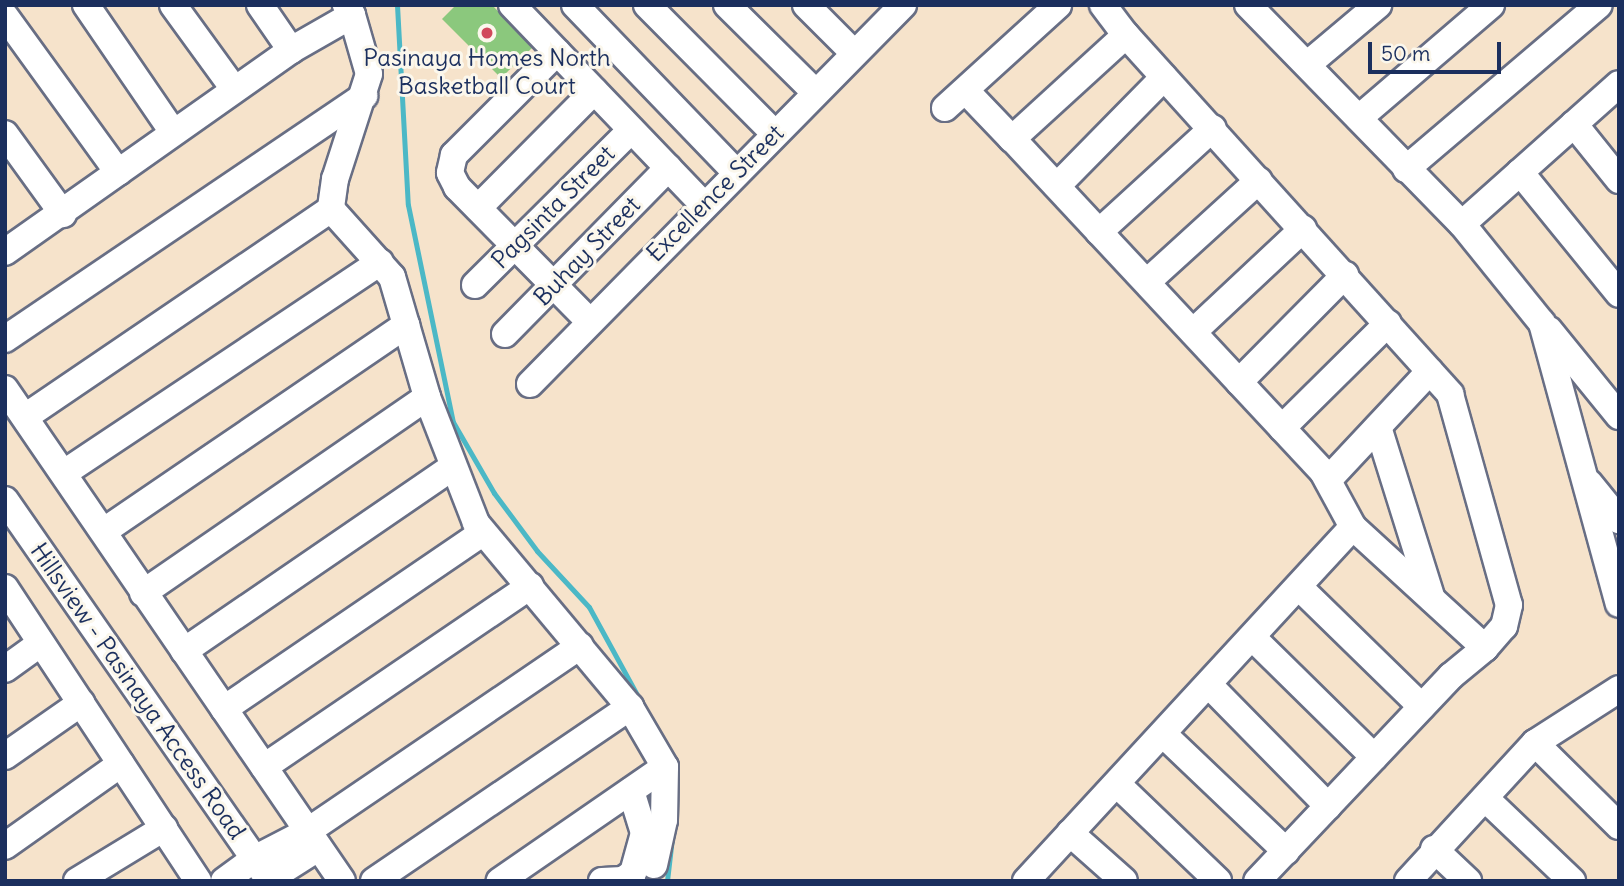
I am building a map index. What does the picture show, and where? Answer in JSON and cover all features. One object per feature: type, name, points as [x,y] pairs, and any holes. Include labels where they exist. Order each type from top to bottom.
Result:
[{"type":"street","points":[[86,5],[173,132]]},
{"type":"street","points":[[173,5],[234,89]]},
{"type":"street","points":[[260,5],[291,50]]},
{"type":"street","points":[[575,5],[735,172]]},
{"type":"street","points":[[648,5],[774,133]]},
{"type":"street","points":[[727,5],[815,92]]},
{"type":"street","points":[[806,5],[854,53]]},
{"type":"street","points":[[945,108],[1058,5]]},
{"type":"street","points":[[1102,5],[1126,35],[1213,128],[1450,394],[1503,572],[1509,605],[1504,626],[1485,648],[1422,707],[1257,881]]},
{"type":"street","points":[[1308,64],[1378,5]]},
{"type":"street","points":[[1359,118],[1490,5]]},
{"type":"street","points":[[1406,169],[1599,5]]},
{"type":"street","points":[[1259,9],[1406,169],[1462,224],[1619,416]]},
{"type":"street","points":[[5,251],[63,214],[173,132],[349,10],[369,74],[365,96],[335,179],[331,209],[25,417]]},
{"type":"street","points":[[527,10],[557,52],[703,204]]},
{"type":"street","name":"Excellence Street","points":[[530,383],[854,53],[890,10]]},
{"type":"street","points":[[5,16],[118,172]]},
{"type":"street","points":[[1012,139],[1126,35]]},
{"type":"street","points":[[557,52],[454,155],[450,173],[478,208],[589,321]]},
{"type":"street","points":[[1058,185],[1164,77]]},
{"type":"street","points":[[1462,224],[1619,84]]},
{"type":"street","points":[[478,208],[594,91]]},
{"type":"street","points":[[966,91],[1058,185],[1282,428],[1328,480],[1353,527],[1485,648]]},
{"type":"street","points":[[5,339],[365,96]]},
{"type":"street","points":[[1574,124],[1619,180]]},
{"type":"street","points":[[1099,232],[1213,128]]},
{"type":"street","name":"Pagsinta Street","points":[[475,285],[631,130]]},
{"type":"street","points":[[5,134],[63,214]]},
{"type":"street","name":"Buhay Street","points":[[505,334],[668,168]]},
{"type":"street","points":[[1520,172],[1619,294]]},
{"type":"street","points":[[1147,282],[1259,180]]},
{"type":"street","points":[[331,209],[392,277],[427,397],[453,467],[482,533],[630,706],[665,767],[664,820],[647,881]]},
{"type":"street","points":[[1193,332],[1303,229]]},
{"type":"street","points":[[64,473],[380,262]]},
{"type":"street","points":[[1239,382],[1345,275]]},
{"type":"street","points":[[1282,428],[1388,323]]},
{"type":"street","points":[[1542,323],[1619,604]]},
{"type":"street","points":[[104,531],[406,325]]},
{"type":"street","points":[[1328,480],[1430,371]]},
{"type":"street","points":[[5,389],[342,881]]},
{"type":"street","points":[[144,593],[427,397]]},
{"type":"street","points":[[1378,427],[1432,599]]},
{"type":"street","points":[[184,651],[453,467]]},
{"type":"street","points":[[1582,474],[1619,520]]},
{"type":"street","name":"Hillsview - Pasinaya Access Road","points":[[5,500],[265,875]]},
{"type":"street","points":[[1029,880],[1300,588],[1353,527]]},
{"type":"street","points":[[224,709],[482,533]]},
{"type":"street","points":[[264,768],[530,586]]},
{"type":"street","points":[[5,588],[198,881]]},
{"type":"street","points":[[1300,588],[1422,707]]},
{"type":"street","points":[[1253,638],[1374,757]]},
{"type":"street","points":[[5,669],[41,643]]},
{"type":"street","points":[[224,881],[265,875],[580,646]]},
{"type":"street","points":[[1209,685],[1328,806]]},
{"type":"street","points":[[1408,881],[1434,849],[1486,799],[1535,743],[1619,689]]},
{"type":"street","points":[[5,756],[81,703]]},
{"type":"street","points":[[374,881],[630,706]]},
{"type":"street","points":[[1163,734],[1286,851]]},
{"type":"street","points":[[1535,743],[1619,826]]},
{"type":"street","points":[[5,846],[121,764]]},
{"type":"street","points":[[500,881],[665,767]]},
{"type":"street","points":[[1117,784],[1218,881]]},
{"type":"street","points":[[602,881],[623,880],[633,873],[644,833],[631,792]]},
{"type":"street","points":[[1486,799],[1572,881]]},
{"type":"street","points":[[77,881],[164,828]]},
{"type":"street","points":[[1070,833],[1124,881]]},
{"type":"street","points":[[1434,849],[1468,881]]},
{"type":"green space","name":"Pasinaya Homes North Basketball Court","points":[[456,5],[492,5],[533,47],[501,78],[442,19]]},
{"type":"waterway","points":[[397,5],[408,205],[453,422],[494,493],[537,551],[589,607],[642,704]]},
{"type":"waterway","points":[[667,881],[672,838]]},
{"type":"place","name":"Pasinaya Homes North Basketball Court","points":[[487,33]]}]
